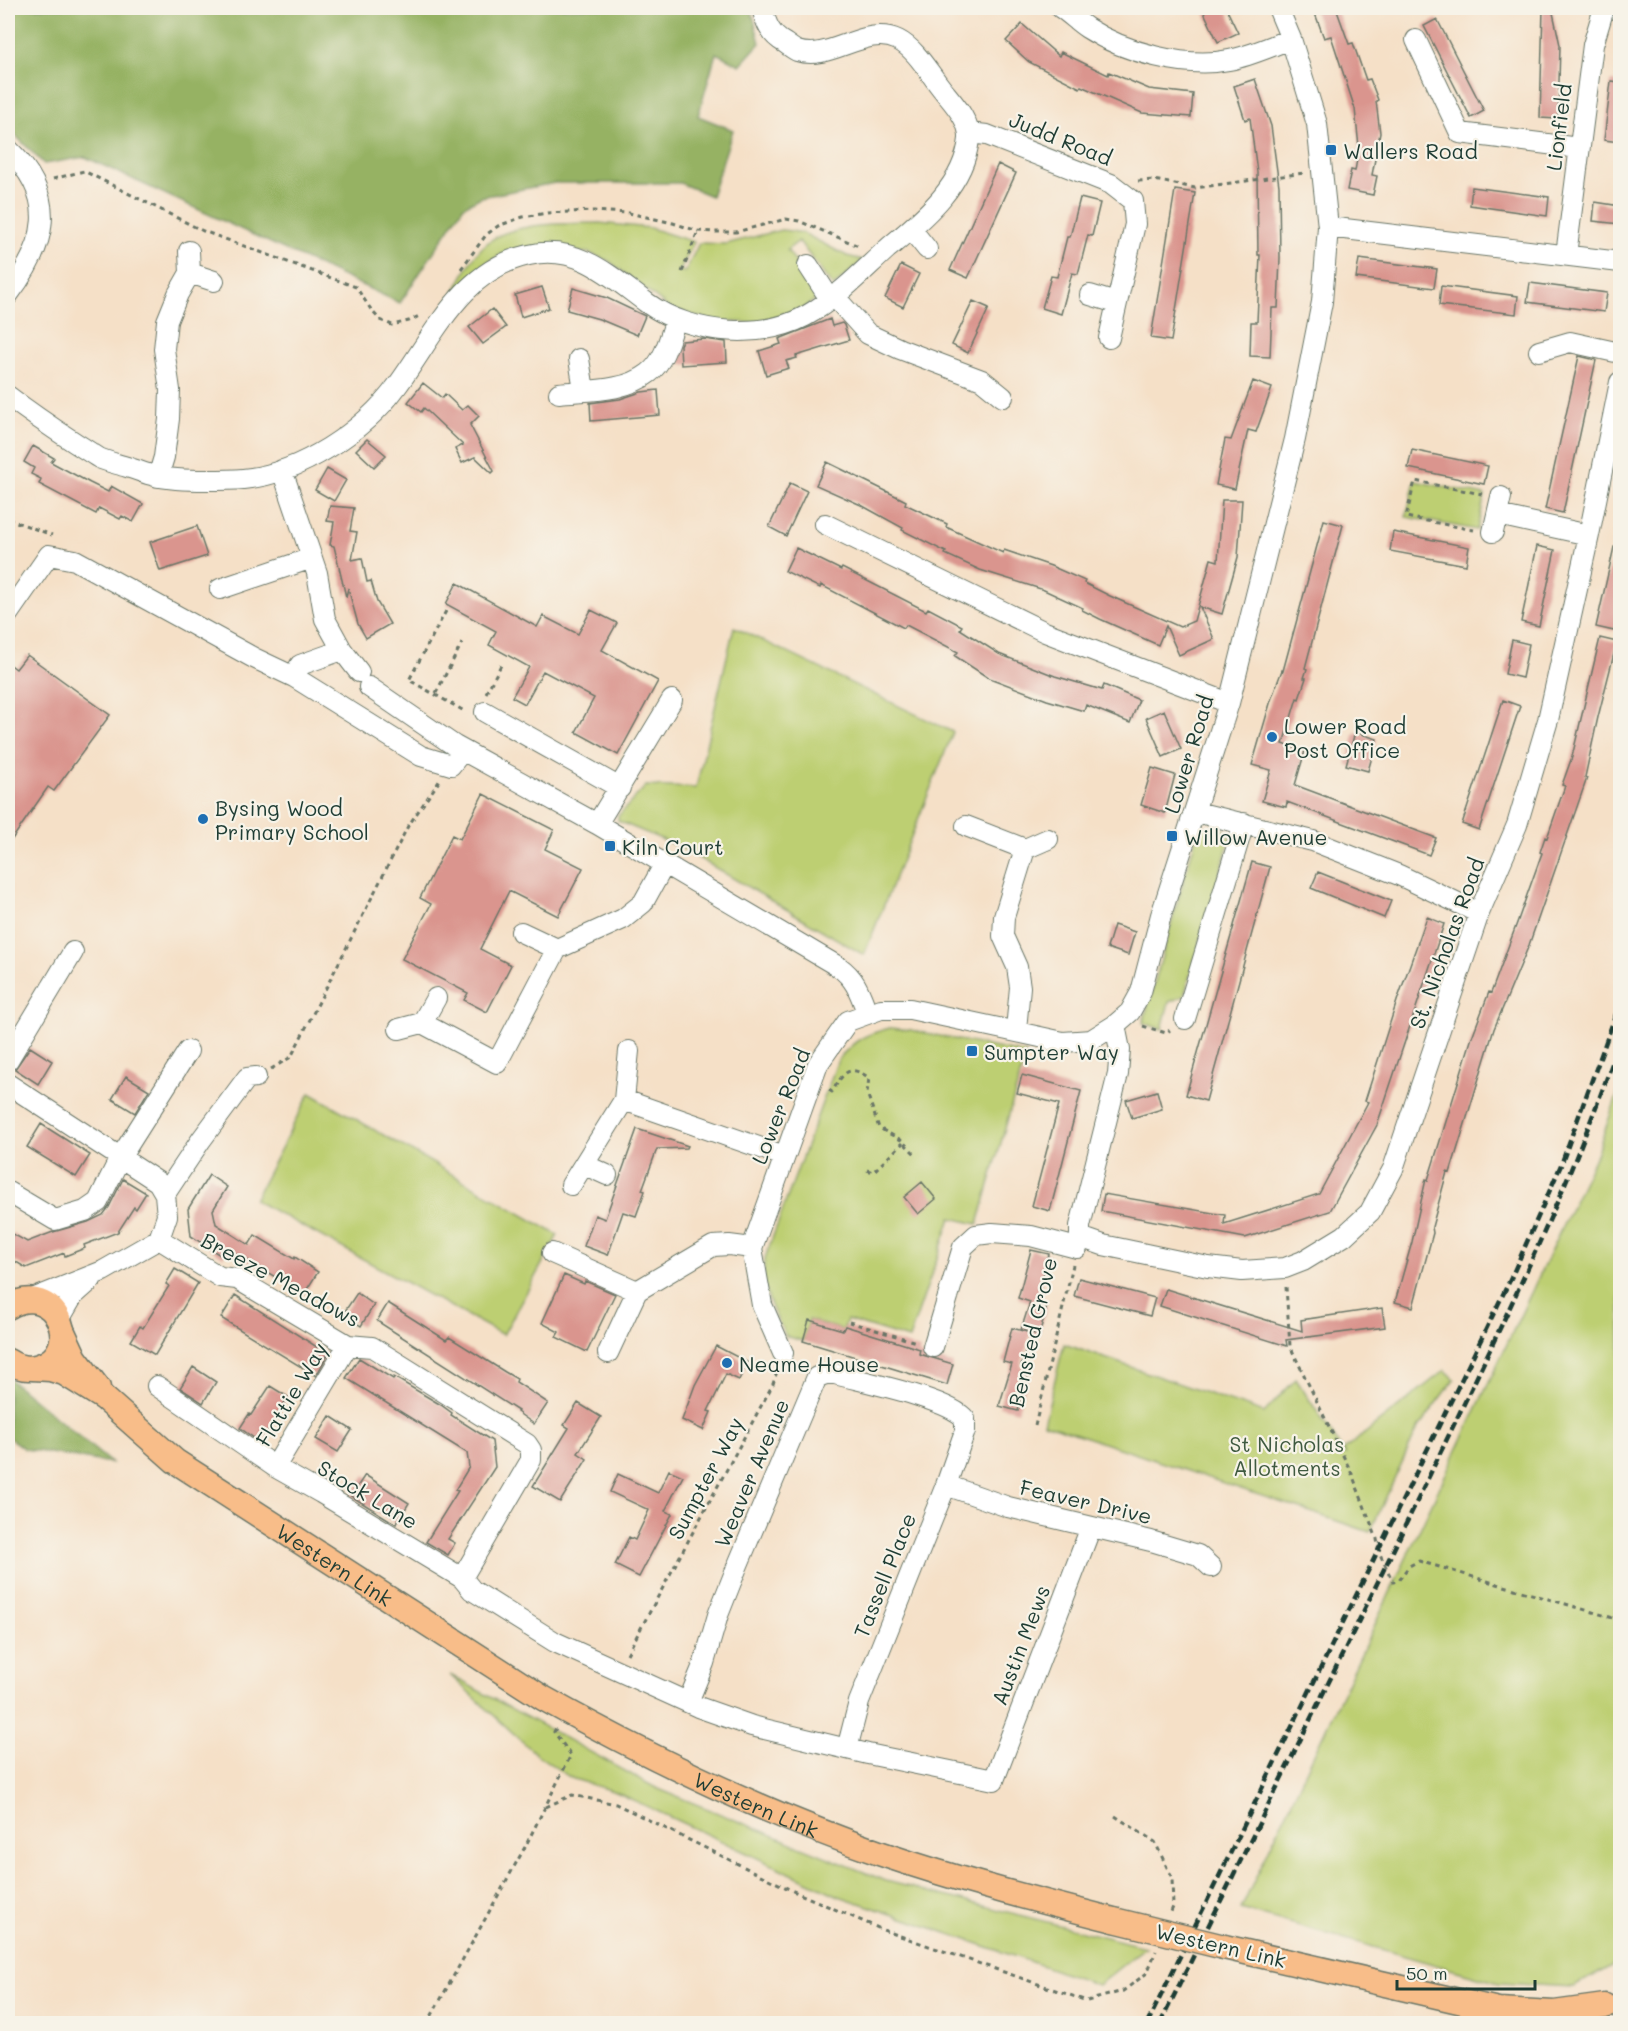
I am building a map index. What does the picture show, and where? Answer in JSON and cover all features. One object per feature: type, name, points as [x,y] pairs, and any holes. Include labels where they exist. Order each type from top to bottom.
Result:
[{"type":"main road","points":[[19,1303],[48,1306],[61,1326],[62,1342],[57,1352],[42,1365],[33,1368]]},
{"type":"main road","name":"Western Link","points":[[61,1326],[75,1358],[104,1398]]},
{"type":"main road","name":"Western Link","points":[[8,1361],[23,1368],[50,1369],[64,1373],[104,1398],[176,1461],[565,1711],[603,1732],[740,1798],[835,1837],[1016,1895],[1224,1947],[1498,2010],[1554,2013],[1611,2004]]},
{"type":"main road","name":"Western Link","points":[[1498,2010],[1523,2024]]},
{"type":"street","points":[[8,396],[100,458],[158,477],[193,480],[246,479],[282,470],[329,449],[366,421],[396,388],[439,323],[479,277],[501,264],[529,255],[553,252],[575,255],[596,265],[649,305],[676,319],[714,329],[750,330],[796,321],[815,311],[876,260],[945,195],[967,151],[969,133],[962,115],[912,51],[897,39],[882,36],[821,52],[798,51],[778,39],[767,26],[762,8]]},
{"type":"street","points":[[1061,8],[1088,28],[1129,48],[1165,58],[1206,63],[1230,60],[1291,39]]},
{"type":"street","name":"Lower Road","points":[[783,1353],[762,1305],[755,1276],[752,1248],[818,1064],[848,1021],[867,1012],[881,1009],[910,1009],[1016,1030],[1063,1042],[1091,1040],[1123,1019],[1141,992],[1161,915],[1196,812],[1229,703],[1295,439],[1322,302],[1328,227],[1317,124],[1291,39],[1278,8]]},
{"type":"street","name":"Lionfield","points":[[1566,255],[1593,45],[1604,8]]},
{"type":"street","points":[[1416,40],[1460,133],[1579,148]]},
{"type":"street","name":"Judd Road","points":[[969,133],[987,135],[1111,184],[1133,201],[1135,224],[1109,338]]},
{"type":"street","points":[[8,149],[34,184],[43,211],[39,241],[22,276],[8,295]]},
{"type":"street","points":[[1328,227],[1620,262]]},
{"type":"street","points":[[911,229],[927,249]]},
{"type":"street","points":[[158,477],[164,457],[169,419],[170,390],[164,349],[167,321],[190,273],[189,251]]},
{"type":"street","points":[[808,265],[832,297],[868,334],[900,349],[988,373],[1003,397]]},
{"type":"street","points":[[190,273],[214,281]]},
{"type":"street","points":[[1090,296],[1116,303]]},
{"type":"street","points":[[559,393],[619,386],[651,372],[661,358],[676,319]]},
{"type":"street","points":[[1539,351],[1570,342],[1620,352]]},
{"type":"street","points":[[579,359],[584,390]]},
{"type":"street","name":"St. Nicholas Road","points":[[1078,1243],[1103,1245],[1208,1267],[1242,1270],[1285,1268],[1303,1261],[1344,1236],[1370,1212],[1392,1169],[1479,913],[1517,825],[1548,720],[1620,382]]},
{"type":"street","points":[[282,470],[312,558],[325,619],[342,650],[364,680],[457,758],[597,824],[850,975],[858,986],[867,1012]]},
{"type":"street","points":[[1497,515],[1589,535]]},
{"type":"street","points":[[825,524],[1045,632],[1229,703]]},
{"type":"street","points":[[8,614],[49,555],[75,560],[245,653],[294,677],[421,756],[457,758]]},
{"type":"street","points":[[220,589],[312,558]]},
{"type":"street","points":[[294,677],[300,665],[342,650]]},
{"type":"street","points":[[597,824],[672,700]]},
{"type":"street","points":[[478,714],[620,788]]},
{"type":"street","points":[[1196,812],[1312,841],[1399,875],[1479,913]]},
{"type":"street","points":[[1185,1019],[1244,823]]},
{"type":"street","points":[[966,826],[1025,849],[1048,839]]},
{"type":"street","points":[[1016,1030],[1020,987],[1017,968],[1003,936],[1004,917],[1025,849]]},
{"type":"street","points":[[399,1029],[422,1023],[496,1063],[557,949],[622,919],[643,903],[664,865]]},
{"type":"street","points":[[521,933],[557,949]]},
{"type":"street","points":[[8,1060],[73,952]]},
{"type":"street","points":[[422,1023],[436,998]]},
{"type":"street","name":"Bensted Grove","points":[[933,1347],[963,1248],[976,1235],[992,1233],[1031,1236],[1078,1243],[1080,1226],[1118,1074],[1123,1019]]},
{"type":"street","points":[[8,1192],[55,1220],[86,1211],[98,1202],[120,1158],[188,1051]]},
{"type":"street","points":[[571,1185],[624,1100],[629,1051]]},
{"type":"street","points":[[165,1194],[247,1078],[256,1077]]},
{"type":"street","points":[[8,1084],[158,1182],[165,1194],[167,1216],[159,1239],[103,1271],[19,1303]]},
{"type":"street","points":[[624,1100],[784,1155]]},
{"type":"street","points":[[585,1165],[607,1175]]},
{"type":"street","name":"Breeze Meadows","points":[[159,1239],[220,1277],[237,1279],[348,1345],[372,1347],[527,1444],[531,1450],[531,1460],[462,1578]]},
{"type":"street","points":[[608,1353],[637,1291],[713,1246],[729,1245],[752,1248]]},
{"type":"street","points":[[552,1253],[637,1291]]},
{"type":"street","points":[[61,1326],[73,1296],[103,1271]]},
{"type":"street","name":"Flattie Way","points":[[275,1467],[348,1345]]},
{"type":"street","name":"Weaver Avenue","points":[[688,1702],[737,1567],[818,1377],[836,1374],[940,1403],[960,1413],[965,1419]]},
{"type":"street","name":"Stock Lane","points":[[157,1386],[275,1467],[321,1492],[462,1578],[472,1590],[555,1642],[688,1702],[752,1726],[994,1780]]},
{"type":"street","name":"Tassell Place","points":[[847,1749],[859,1702],[946,1485],[965,1431],[965,1419]]},
{"type":"street","name":"Feaver Drive","points":[[946,1485],[1008,1507],[1151,1541],[1198,1555],[1211,1567]]},
{"type":"street","name":"Austin Mews","points":[[994,1780],[1091,1527]]},
{"type":"path","points":[[34,184],[84,171],[203,231],[357,287],[380,320],[392,325],[409,321],[420,315],[439,323]]},
{"type":"path","points":[[1111,184],[1154,180],[1195,188],[1323,171]]},
{"type":"path","points":[[455,278],[486,235],[498,226],[523,217],[548,213],[594,211],[629,213],[698,231],[736,232],[786,219],[799,221],[863,248],[876,260]]},
{"type":"path","points":[[682,272],[698,231]]},
{"type":"path","points":[[1415,481],[1497,515],[1406,517],[1415,481]]},
{"type":"path","points":[[446,611],[409,680],[478,714]]},
{"type":"path","points":[[436,693],[462,643]]},
{"type":"path","points":[[256,1077],[291,1057],[408,826],[457,758]]},
{"type":"path","points":[[1123,1019],[1166,1033],[1185,1019]]},
{"type":"path","points":[[811,1082],[832,1092],[840,1078],[852,1070],[861,1072],[869,1078],[867,1093],[879,1128],[903,1143],[916,1155]]},
{"type":"path","points":[[867,1170],[873,1172],[903,1143]]},
{"type":"path","name":"Bensted Grove","points":[[1035,1426],[1078,1243]]},
{"type":"path","points":[[1285,1268],[1290,1346],[1353,1474],[1377,1539],[1379,1552],[1393,1582],[1398,1581],[1409,1566],[1419,1561],[1620,1620]]},
{"type":"path","points":[[849,1322],[933,1347]]},
{"type":"path","name":"Sumpter Way","points":[[618,1670],[773,1384],[783,1353]]},
{"type":"path","points":[[427,2024],[546,1807],[571,1755],[554,1732],[565,1711]]},
{"type":"path","points":[[546,1807],[573,1795],[616,1804],[792,1891],[883,1930],[1087,2001],[1123,1991],[1147,1973],[1156,1951]]},
{"type":"path","points":[[1115,1816],[1155,1842],[1172,1878],[1173,1907],[1169,1918]]},
{"type":"green space","points":[[8,8],[751,8],[760,43],[740,65],[716,53],[698,116],[733,130],[711,196],[680,183],[555,183],[481,197],[464,206],[400,303],[85,157],[44,164],[8,128]]},
{"type":"green space","points":[[599,223],[650,228],[694,242],[680,271],[685,272],[699,243],[726,244],[781,230],[803,233],[847,256],[863,260],[833,287],[799,241],[787,250],[815,289],[817,298],[796,314],[752,323],[712,321],[669,308],[609,261],[589,253],[523,248],[506,252],[488,262],[454,292],[476,255],[496,237],[539,225]]},
{"type":"green space","points":[[1415,481],[1485,495],[1477,530],[1406,517]]},
{"type":"green space","points":[[734,627],[953,732],[864,955],[680,847],[618,821],[618,816],[646,786],[696,788]]},
{"type":"green space","points":[[1215,826],[1225,830],[1230,839],[1184,996],[1169,1002],[1162,1029],[1143,1023],[1196,837],[1202,829]]},
{"type":"green space","points":[[890,1028],[911,1030],[1026,1054],[978,1224],[951,1218],[909,1339],[847,1320],[843,1330],[809,1320],[803,1341],[786,1336],[768,1298],[764,1278],[765,1258],[838,1060],[861,1039]]},
{"type":"green space","points":[[1620,1088],[1620,1961],[1574,1987],[1499,1983],[1241,1909],[1596,1155]]},
{"type":"green space","points":[[310,1093],[558,1235],[503,1335],[254,1200]]},
{"type":"green space","name":"St Nicholas Allotments","points":[[1064,1344],[1264,1413],[1296,1379],[1346,1456],[1344,1450],[1445,1370],[1455,1379],[1417,1430],[1370,1532],[1044,1423]]},
{"type":"green space","points":[[8,1378],[111,1463],[25,1449],[8,1437]]},
{"type":"green space","points":[[450,1675],[656,1788],[886,1881],[1145,1947],[1098,1985],[839,1896],[616,1792],[571,1778],[536,1754]]},
{"type":"building","points":[[1202,8],[1226,8],[1238,33],[1218,42]]},
{"type":"building","points":[[1313,8],[1336,8],[1349,44],[1353,43],[1366,80],[1370,79],[1378,100],[1376,101],[1380,133],[1372,175],[1377,176],[1373,195],[1347,190],[1351,170],[1355,171],[1359,147],[1355,109],[1331,36],[1324,38]]},
{"type":"building","points":[[1543,8],[1552,8],[1560,45],[1558,119],[1540,118]]},
{"type":"building","points":[[1437,19],[1484,111],[1471,118],[1424,26]]},
{"type":"building","points":[[1022,24],[1059,56],[1061,52],[1108,75],[1109,72],[1149,89],[1193,94],[1191,117],[1142,113],[1081,86],[1080,88],[1029,62],[1006,41]]},
{"type":"building","points":[[1255,79],[1271,126],[1279,186],[1278,308],[1272,308],[1270,357],[1250,356],[1251,322],[1257,322],[1260,255],[1258,255],[1257,172],[1250,118],[1245,120],[1234,86]]},
{"type":"building","points":[[1611,81],[1620,82],[1620,142],[1604,140]]},
{"type":"building","points":[[998,164],[1016,173],[968,278],[950,270]]},
{"type":"building","points":[[1472,187],[1549,197],[1547,216],[1470,205]]},
{"type":"building","points":[[1175,190],[1195,193],[1171,341],[1151,338]]},
{"type":"building","points":[[1080,198],[1100,203],[1092,236],[1088,235],[1078,274],[1072,273],[1061,314],[1042,308],[1051,276],[1057,277]]},
{"type":"building","points":[[1595,202],[1620,206],[1620,224],[1593,221]]},
{"type":"building","points":[[1359,259],[1437,269],[1434,288],[1356,278]]},
{"type":"building","points":[[901,265],[919,274],[903,307],[885,298]]},
{"type":"building","points":[[1530,283],[1607,293],[1604,312],[1527,302]]},
{"type":"building","points":[[1441,286],[1518,296],[1516,314],[1439,305]]},
{"type":"building","points":[[542,287],[549,308],[521,317],[515,295]]},
{"type":"building","points":[[573,288],[607,298],[645,316],[637,335],[599,319],[567,310]]},
{"type":"building","points":[[973,301],[989,308],[968,353],[952,345]]},
{"type":"building","points":[[492,309],[506,327],[483,344],[469,327]]},
{"type":"building","points":[[830,319],[832,326],[842,323],[844,325],[849,340],[796,356],[797,358],[786,361],[789,368],[766,375],[759,351],[781,344],[779,339]]},
{"type":"building","points":[[704,339],[726,342],[727,362],[681,365],[680,345],[682,341]]},
{"type":"building","points":[[1579,356],[1596,360],[1563,513],[1545,509]]},
{"type":"building","points":[[1253,381],[1272,388],[1256,432],[1248,430],[1235,489],[1216,485],[1225,439],[1231,440]]},
{"type":"building","points":[[423,383],[442,398],[445,394],[462,410],[468,405],[479,416],[470,425],[494,471],[492,473],[475,457],[462,463],[455,449],[463,445],[424,408],[421,412],[408,402]]},
{"type":"building","points":[[658,390],[660,415],[591,421],[590,403]]},
{"type":"building","points":[[367,439],[386,455],[374,467],[356,450]]},
{"type":"building","points":[[33,446],[54,458],[51,462],[90,483],[108,492],[111,486],[143,504],[133,522],[122,516],[120,519],[99,508],[96,514],[39,484],[41,479],[31,474],[34,468],[24,462]]},
{"type":"building","points":[[1412,450],[1488,466],[1484,484],[1408,468]]},
{"type":"building","points":[[827,462],[906,501],[905,504],[947,524],[946,527],[1003,553],[1004,550],[1051,566],[1085,581],[1084,583],[1110,596],[1180,627],[1194,621],[1211,559],[1218,561],[1222,500],[1242,500],[1238,557],[1222,614],[1200,607],[1214,639],[1179,655],[1166,626],[1158,645],[1044,590],[980,570],[945,554],[946,552],[902,530],[903,528],[861,505],[816,485]]},
{"type":"building","points":[[327,469],[346,480],[334,501],[315,490]]},
{"type":"building","points":[[790,483],[807,491],[786,536],[769,527]]},
{"type":"building","points":[[330,506],[354,508],[350,531],[357,532],[352,560],[362,558],[367,582],[371,581],[377,602],[390,624],[366,638],[358,624],[348,588],[346,597],[334,546],[330,545],[334,522],[327,521]]},
{"type":"building","points":[[1324,520],[1343,525],[1305,668],[1307,669],[1304,678],[1306,678],[1299,699],[1297,698],[1283,744],[1305,751],[1295,785],[1436,838],[1429,855],[1287,802],[1286,807],[1262,801],[1271,770],[1252,765],[1271,700],[1283,671]]},
{"type":"building","points":[[197,526],[207,556],[160,571],[150,542]]},
{"type":"building","points":[[1393,532],[1469,547],[1466,565],[1390,551]]},
{"type":"building","points":[[1537,546],[1555,550],[1539,626],[1521,622]]},
{"type":"building","points":[[1614,547],[1620,548],[1620,603],[1614,631],[1596,627]]},
{"type":"building","points":[[796,548],[841,570],[842,568],[926,611],[928,608],[962,626],[960,629],[999,654],[1055,676],[1102,690],[1104,685],[1139,700],[1130,723],[1086,705],[1084,711],[1047,700],[987,677],[955,656],[958,652],[906,625],[904,628],[821,585],[820,588],[785,571]]},
{"type":"building","points":[[457,583],[537,627],[543,616],[578,634],[591,610],[617,623],[602,650],[658,681],[618,755],[576,732],[594,698],[543,671],[525,704],[512,697],[529,667],[489,645],[496,631],[446,604]]},
{"type":"building","points":[[1600,638],[1617,642],[1598,717],[1585,777],[1587,778],[1529,945],[1494,1029],[1450,1173],[1447,1172],[1413,1307],[1395,1302],[1412,1242],[1426,1179],[1428,1180],[1472,1037],[1517,923],[1542,853],[1540,852],[1545,837],[1547,838],[1565,786],[1562,785],[1572,757]]},
{"type":"building","points":[[1512,640],[1529,644],[1522,678],[1505,674]]},
{"type":"building","points":[[27,655],[110,715],[54,791],[48,787],[8,845],[8,663],[16,669]]},
{"type":"building","points":[[1503,700],[1520,706],[1479,830],[1462,824]]},
{"type":"building","points":[[1164,710],[1181,749],[1163,757],[1146,718]]},
{"type":"building","points":[[1355,732],[1377,739],[1368,771],[1346,765]]},
{"type":"building","points":[[1152,768],[1175,775],[1165,813],[1141,805]]},
{"type":"building","points":[[483,794],[554,830],[545,849],[583,868],[558,916],[509,891],[480,949],[511,965],[487,1012],[464,1000],[468,993],[402,959],[431,904],[420,898],[452,835],[460,839]]},
{"type":"building","points":[[1252,862],[1270,867],[1206,1101],[1186,1095]]},
{"type":"building","points":[[1318,872],[1391,901],[1384,918],[1311,888]]},
{"type":"building","points":[[1427,917],[1444,924],[1377,1125],[1330,1211],[1245,1238],[1101,1211],[1104,1194],[1225,1215],[1224,1224],[1319,1194],[1368,1102],[1365,1101]]},
{"type":"building","points":[[1114,925],[1135,932],[1128,955],[1107,948]]},
{"type":"building","points":[[30,1047],[52,1061],[38,1084],[15,1069]]},
{"type":"building","points":[[1022,1075],[1081,1091],[1050,1211],[1032,1206],[1059,1104],[1017,1093]]},
{"type":"building","points":[[126,1076],[149,1090],[135,1113],[112,1099]]},
{"type":"building","points":[[1157,1091],[1162,1109],[1132,1118],[1126,1100]]},
{"type":"building","points":[[41,1124],[90,1155],[76,1177],[27,1147]]},
{"type":"building","points":[[637,1129],[688,1146],[687,1148],[657,1149],[642,1190],[645,1191],[636,1216],[623,1212],[608,1255],[584,1246],[595,1215],[605,1219]]},
{"type":"building","points":[[209,1175],[227,1187],[213,1210],[216,1224],[249,1245],[255,1235],[318,1272],[304,1294],[228,1249],[223,1257],[191,1236],[188,1209]]},
{"type":"building","points":[[123,1179],[146,1193],[118,1232],[84,1245],[85,1248],[65,1256],[64,1253],[26,1268],[8,1257],[8,1243],[13,1234],[27,1242],[103,1215]]},
{"type":"building","points":[[922,1182],[936,1199],[918,1214],[904,1197]]},
{"type":"building","points":[[1031,1250],[1049,1254],[1036,1303],[1047,1306],[1039,1335],[1021,1330],[1030,1302],[1018,1298]]},
{"type":"building","points":[[175,1269],[198,1283],[155,1355],[131,1341],[140,1326],[143,1328],[169,1286],[166,1284]]},
{"type":"building","points":[[564,1275],[615,1294],[587,1352],[556,1337],[559,1332],[542,1323]]},
{"type":"building","points":[[1079,1278],[1155,1298],[1150,1316],[1074,1296]]},
{"type":"building","points":[[1166,1289],[1302,1331],[1301,1320],[1382,1308],[1385,1327],[1286,1340],[1287,1346],[1160,1306]]},
{"type":"building","points":[[357,1293],[374,1305],[361,1326],[343,1314]]},
{"type":"building","points":[[235,1295],[328,1354],[316,1376],[221,1318]]},
{"type":"building","points":[[388,1303],[446,1340],[449,1337],[517,1379],[516,1382],[548,1403],[534,1424],[518,1411],[377,1321]]},
{"type":"building","points":[[809,1320],[843,1330],[845,1326],[920,1349],[919,1354],[953,1364],[947,1385],[803,1341]]},
{"type":"building","points":[[1012,1328],[1031,1333],[1021,1366],[1030,1369],[1018,1411],[999,1406],[1012,1364],[1003,1362]]},
{"type":"building","points":[[716,1346],[747,1362],[739,1380],[726,1374],[708,1411],[711,1412],[703,1430],[682,1420],[695,1385]]},
{"type":"building","points":[[359,1358],[441,1405],[452,1413],[451,1415],[492,1441],[495,1467],[448,1539],[455,1543],[448,1555],[426,1542],[458,1491],[455,1490],[469,1467],[467,1453],[346,1378]]},
{"type":"building","points":[[193,1367],[216,1382],[203,1403],[180,1388]]},
{"type":"building","points":[[270,1386],[288,1397],[261,1443],[240,1428]]},
{"type":"building","points":[[578,1403],[601,1417],[578,1453],[587,1459],[560,1502],[533,1486],[569,1428],[564,1425]]},
{"type":"building","points":[[330,1416],[352,1430],[338,1452],[316,1439]]},
{"type":"building","points":[[669,1470],[683,1476],[665,1511],[672,1514],[639,1577],[615,1565],[629,1537],[635,1540],[649,1510],[610,1492],[618,1474],[658,1493]]},
{"type":"building","points":[[365,1475],[409,1503],[396,1524],[351,1496]]},
{"type":"railway","points":[[1147,2024],[1511,1278],[1561,1165],[1620,1003]]},
{"type":"railway","points":[[1160,2024],[1365,1609],[1508,1311],[1579,1151],[1620,1041]]},
{"type":"place","name":"Wallers Road","points":[[1331,150]]},
{"type":"place","name":"Lower Road Post Office","points":[[1272,737]]},
{"type":"place","name":"Bysing Wood Primary School","points":[[203,819]]},
{"type":"place","name":"Willow Avenue","points":[[1172,836]]},
{"type":"place","name":"Kiln Court","points":[[610,846]]},
{"type":"place","name":"Sumpter Way","points":[[972,1051]]},
{"type":"place","name":"Neame House","points":[[727,1363]]}]
